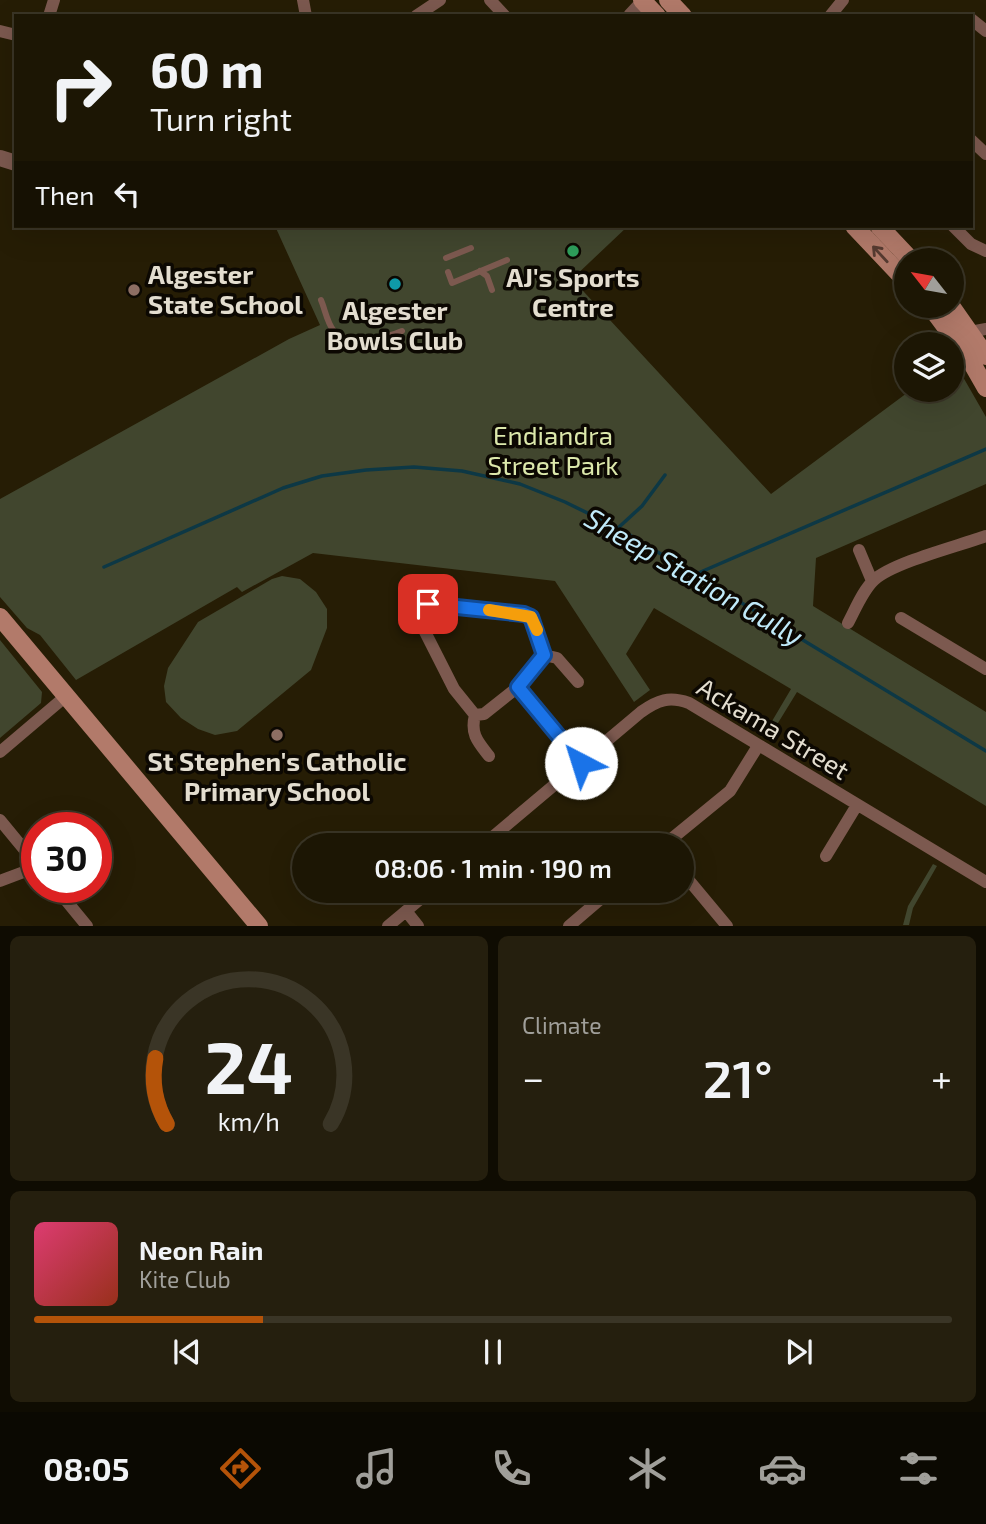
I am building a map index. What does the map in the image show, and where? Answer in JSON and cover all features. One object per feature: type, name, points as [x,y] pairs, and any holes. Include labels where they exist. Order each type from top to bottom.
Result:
[{"type":"main road","points":[[668,0],[681,14]]},
{"type":"main road","points":[[855,228],[894,269]]},
{"type":"main road","points":[[881,228],[900,248]]},
{"type":"main road","points":[[939,318],[971,360],[986,388]]},
{"type":"main road","points":[[964,318],[978,330],[986,354]]},
{"type":"main road","points":[[0,617],[259,926]]},
{"type":"street","points":[[419,14],[440,0]]},
{"type":"street","points":[[490,0],[503,14]]},
{"type":"street","points":[[832,14],[843,0]]},
{"type":"street","points":[[973,142],[986,154]]},
{"type":"street","points":[[955,228],[971,244],[986,251]]},
{"type":"street","points":[[848,623],[872,582],[884,573],[958,544],[985,539]]},
{"type":"street","points":[[859,550],[872,582]]},
{"type":"street","points":[[475,715],[454,689],[417,617],[419,607],[428,604],[524,614],[531,617],[534,623],[544,655]]},
{"type":"street","points":[[901,618],[986,668]]},
{"type":"street","points":[[544,655],[557,658],[578,682]]},
{"type":"street","points":[[475,715],[484,714],[518,687],[544,655]]},
{"type":"street","points":[[518,687],[581,763]]},
{"type":"street","points":[[0,752],[66,696]]},
{"type":"street","name":"Ackama Street","points":[[498,833],[656,701],[674,698],[689,703],[986,882]]},
{"type":"street","points":[[475,715],[472,727],[474,736],[489,757]]},
{"type":"street","points":[[679,833],[730,791],[758,746]]},
{"type":"street","points":[[826,856],[857,805]]},
{"type":"street","points":[[0,820],[21,846]]},
{"type":"street","points":[[0,881],[21,872]]},
{"type":"street","points":[[694,886],[727,926]]},
{"type":"street","points":[[68,903],[87,926]]},
{"type":"street","points":[[388,926],[416,903]]},
{"type":"street","points":[[571,925],[596,903]]},
{"type":"street","points":[[406,911],[418,926]]},
{"type":"lane","points":[[446,258],[471,248]]},
{"type":"lane","points":[[447,272],[452,283],[507,260]]},
{"type":"lane","points":[[480,271],[487,276],[492,290]]},
{"type":"lane","points":[[321,300],[336,334],[378,340],[402,331]]},
{"type":"green space","name":"Endiandra Street Park","points":[[276,228],[626,228],[572,279],[771,494],[895,402],[964,402],[964,379],[986,417],[986,484],[816,558],[813,606],[986,712],[986,806],[797,692],[770,736],[765,733],[791,689],[654,608],[626,654],[650,690],[634,702],[555,581],[313,553],[242,592],[237,587],[76,680],[40,635],[27,628],[0,597],[0,499],[289,339],[320,325]]},
{"type":"green space","points":[[282,576],[300,579],[316,592],[327,609],[327,628],[311,670],[237,731],[215,735],[198,729],[181,718],[166,702],[164,686],[168,668],[198,622],[272,579]]},
{"type":"green space","points":[[0,640],[42,692],[41,703],[0,738]]},
{"type":"green space","points":[[933,864],[937,866],[913,908],[909,925],[903,925],[908,906]]},
{"type":"waterway","points":[[696,574],[986,449]]},
{"type":"waterway","name":"Sheep Station Gully","points":[[104,567],[283,488],[322,476],[414,467],[462,471],[520,484],[618,528],[986,751]]},
{"type":"waterway","points":[[618,528],[642,506],[665,475]]},
{"type":"slow traffic","points":[[489,610],[524,614],[531,617],[537,630]]},
{"type":"place","name":"AJ's Sports Centre","points":[[573,251]]},
{"type":"place","name":"Algester Bowls Club","points":[[395,284]]},
{"type":"place","name":"Algester State School","points":[[134,290]]},
{"type":"place","name":"St Stephen's Catholic Primary School","points":[[277,735]]},
{"type":"route","points":[[428,604],[531,617],[544,655],[518,687],[581,763]]}]
